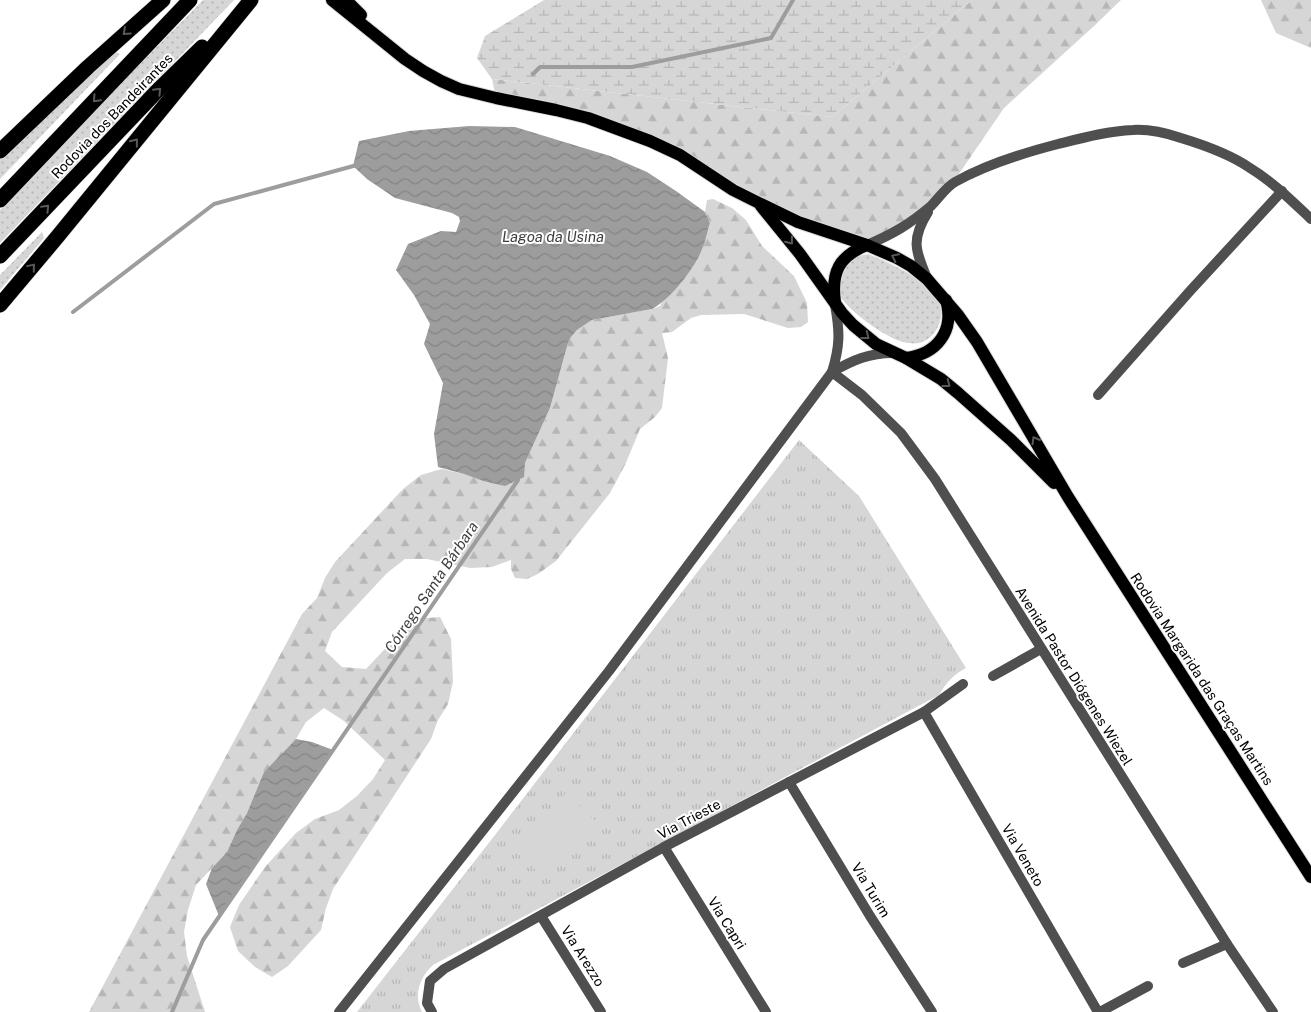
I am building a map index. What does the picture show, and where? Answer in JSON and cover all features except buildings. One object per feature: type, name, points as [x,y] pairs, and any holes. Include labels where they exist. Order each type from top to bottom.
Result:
[{"type":"highway","points":[[0,151],[88,67],[163,0]]},
{"type":"highway","name":"Rodovia dos Bandeirantes","points":[[0,200],[190,0]]},
{"type":"highway","points":[[0,305],[250,0]]},
{"type":"highway","name":"Rodovia dos Bandeirantes","points":[[0,256],[160,88],[250,0]]},
{"type":"main road","name":"Rodovia Margarida das Graças Martins","points":[[332,0],[405,59],[429,75],[459,89],[588,118],[650,141],[680,155],[733,190],[759,203],[798,222],[867,245],[897,258],[927,279],[945,298],[977,342],[1068,497],[1311,876]]},
{"type":"main road","name":"Rodovia Margarida das Graças Martins","points":[[346,0],[405,59]]},
{"type":"main road","name":"Rodovia Margarida das Graças Martins","points":[[759,203],[800,254],[852,325],[876,344],[906,358],[940,379],[958,393],[1022,451],[1068,497]]},
{"type":"main road","points":[[835,302],[833,291],[834,279],[838,267],[845,257],[867,245]]},
{"type":"main road","points":[[906,358],[917,357],[926,353],[942,339],[948,319],[948,308],[945,298]]},
{"type":"street","points":[[867,245],[906,226],[934,203],[952,184],[969,174],[1039,149],[1085,137],[1134,130],[1164,132],[1217,150],[1249,167],[1282,192],[1311,219]]},
{"type":"street","points":[[1098,395],[1190,291],[1282,192]]},
{"type":"street","points":[[927,279],[916,248],[917,235],[920,224],[934,203]]},
{"type":"street","points":[[339,1012],[609,671],[832,372],[839,342],[839,325],[835,302]]},
{"type":"street","points":[[832,372],[868,355],[893,353]]},
{"type":"street","name":"Avenida Pastor Diógenes Wiezel","points":[[832,372],[862,395],[901,433],[935,479],[1227,944],[1273,1012]]},
{"type":"street","points":[[992,676],[1041,649]]},
{"type":"street","name":"Via Trieste","points":[[432,1012],[427,1003],[430,982],[444,968],[664,848],[924,712],[963,684]]},
{"type":"street","name":"Via Veneto","points":[[924,712],[1099,1012]]},
{"type":"street","name":"Via Turim","points":[[789,782],[870,916],[932,1012]]},
{"type":"street","name":"Via Capri","points":[[664,848],[766,1012]]},
{"type":"street","name":"Via Arezzo","points":[[541,916],[601,1012]]},
{"type":"street","points":[[1183,962],[1227,944]]},
{"type":"street","points":[[1099,1012],[1148,986]]},
{"type":"green space","points":[[203,0],[234,0],[0,243],[0,210]]},
{"type":"green space","points":[[544,0],[972,0],[832,117],[492,79],[477,58],[485,36]]},
{"type":"green space","points":[[972,0],[1121,0],[1004,108],[952,184],[934,203],[867,245],[821,231],[650,141],[496,98],[492,79],[832,117]]},
{"type":"green space","points":[[1261,0],[1311,0],[1311,48],[1276,33]]},
{"type":"green space","points":[[116,52],[120,54],[0,179],[0,158],[76,86]]},
{"type":"green space","points":[[713,199],[732,208],[746,220],[762,246],[794,276],[807,303],[808,322],[801,327],[788,328],[744,314],[701,315],[691,318],[672,332],[662,333],[668,358],[662,408],[655,417],[640,429],[625,465],[610,493],[556,561],[538,574],[527,579],[515,578],[511,569],[511,560],[492,567],[470,568],[427,559],[405,559],[387,573],[332,632],[325,651],[342,667],[366,669],[413,619],[440,617],[451,639],[453,682],[448,704],[438,720],[431,739],[333,889],[321,930],[288,966],[272,977],[255,967],[238,951],[230,927],[239,905],[265,867],[296,833],[315,819],[339,810],[357,796],[373,779],[385,760],[344,721],[324,708],[306,722],[296,739],[264,772],[247,813],[227,852],[196,885],[188,910],[184,932],[187,956],[205,1012],[89,1012],[302,614],[317,598],[325,578],[335,562],[403,489],[421,475],[442,469],[483,481],[525,463],[550,408],[571,337],[577,330],[592,320],[660,306],[710,223],[705,212],[707,200]]},
{"type":"green space","points":[[42,232],[44,238],[0,290],[0,275]]},
{"type":"green space","points":[[868,254],[896,266],[913,276],[936,297],[941,310],[941,317],[936,331],[926,340],[919,343],[902,342],[867,322],[843,301],[840,294],[839,276],[854,259]]},
{"type":"green space","points":[[799,440],[859,496],[966,668],[951,679],[939,695],[433,965],[421,981],[419,987],[418,999],[422,1012],[357,1012],[495,835]]},
{"type":"green space","points":[[566,793],[596,821],[543,877],[513,849]]},
{"type":"water","name":"Lagoa da Usina","points":[[469,126],[515,127],[610,156],[647,172],[676,191],[705,212],[710,223],[699,257],[681,283],[659,305],[652,309],[592,320],[577,330],[571,337],[550,408],[525,463],[524,477],[505,486],[438,467],[434,434],[443,383],[424,344],[430,324],[414,295],[396,270],[408,244],[441,231],[456,232],[460,221],[459,217],[452,213],[395,198],[367,179],[353,166],[359,141],[409,131]]},
{"type":"water","points":[[296,739],[312,742],[333,750],[219,916],[206,884],[212,868],[227,852],[247,813],[264,772]]},
{"type":"waterway","name":"Córrego Santa Bárbara","points":[[533,74],[540,67],[632,67],[771,38],[793,0]]},
{"type":"waterway","points":[[73,312],[214,204],[357,165]]},
{"type":"waterway","name":"Córrego Santa Bárbara","points":[[172,1012],[203,940],[518,480],[518,476]]}]
